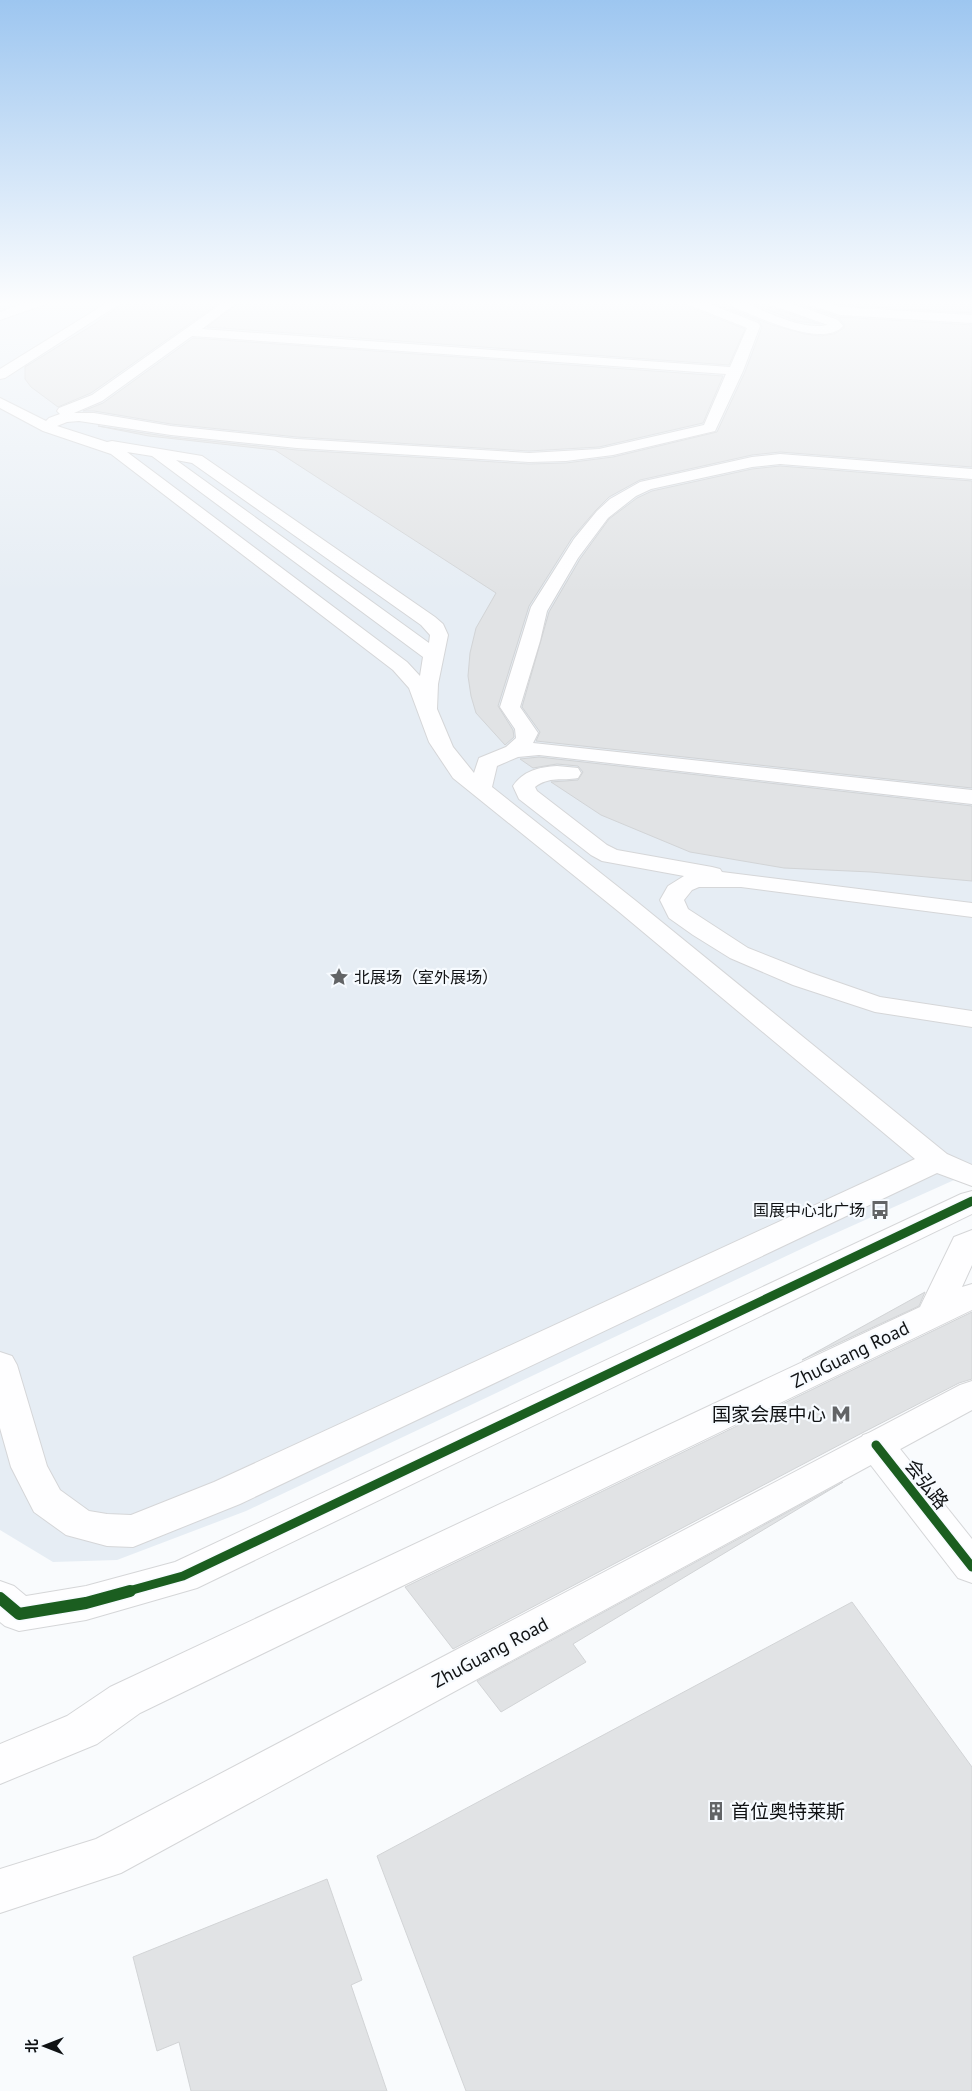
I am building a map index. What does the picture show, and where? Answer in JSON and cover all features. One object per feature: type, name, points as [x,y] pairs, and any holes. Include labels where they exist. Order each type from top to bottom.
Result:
[{"type":"main road","points":[[51,404],[68,399]]},
{"type":"main road","points":[[4,404],[21,411],[50,413],[78,407],[96,399]]},
{"type":"main road","points":[[97,399],[96,410],[104,418]]},
{"type":"main road","points":[[48,428],[50,424],[68,418],[104,418],[146,428],[278,442],[444,454],[557,458],[585,455],[700,432],[710,428],[723,399]]},
{"type":"main road","points":[[4,404],[28,420],[48,428],[103,444],[197,459],[428,621],[436,628],[439,635],[428,684],[428,710]]},
{"type":"main road","points":[[103,444],[123,456],[414,678],[420,686],[435,731],[445,752],[461,773],[527,794],[599,850],[610,856],[741,880],[972,910]]},
{"type":"main road","points":[[156,453],[433,655]]},
{"type":"main road","points":[[599,755],[560,745],[542,738],[525,727],[514,715],[510,707],[532,639],[536,615],[566,562],[602,516],[623,496],[646,485],[763,460],[801,460],[972,474]]},
{"type":"main road","points":[[484,781],[487,763],[515,750],[526,742],[528,735],[525,727]]},
{"type":"main road","points":[[515,750],[539,748],[972,797]]},
{"type":"main road","points":[[527,794],[524,786],[530,779],[540,774],[570,773]]},
{"type":"main road","points":[[484,781],[936,1161],[972,1176]]},
{"type":"main road","points":[[741,880],[707,879],[690,882],[675,891],[672,900],[678,913],[739,953],[802,980],[875,1004],[972,1019]]},
{"type":"main road","points":[[0,1365],[29,1467],[46,1502],[79,1524],[107,1530],[133,1530],[227,1493],[936,1161]]},
{"type":"main road","points":[[0,1598],[18,1614],[86,1603],[183,1576],[972,1201]]},
{"type":"main road","points":[[933,1314],[965,1244],[972,1241]]},
{"type":"main road","name":"ZhuGuang Road","points":[[0,1764],[82,1730],[125,1700],[972,1296]]},
{"type":"main road","name":"ZhuGuang Road","points":[[0,1891],[104,1858],[972,1394]]},
{"type":"main road","name":"会弘路","points":[[876,1445],[972,1567]]},
{"type":"shaded area","points":[[0,399],[972,399],[972,1172],[816,1242],[246,1511],[117,1560],[53,1562],[0,1530]]},
{"type":"building","points":[[47,399],[78,399],[58,407]]},
{"type":"building","points":[[109,399],[713,399],[703,423],[599,447],[529,451],[297,437],[171,424],[94,411],[83,411]]},
{"type":"building","points":[[733,399],[972,399],[972,467],[780,452],[752,455],[640,480],[609,497],[572,538],[529,606],[498,706],[513,730],[514,737],[505,745],[476,713],[468,676],[470,653],[476,628],[496,593],[275,450],[149,436],[98,426],[171,437],[297,450],[529,464],[566,463],[613,457],[717,432]]},
{"type":"building","points":[[780,466],[972,481],[972,788],[536,741],[540,732],[522,707],[549,612],[580,559],[609,519],[637,498],[652,491],[752,469]]},
{"type":"building","points":[[539,757],[972,806],[972,881],[871,872],[784,868],[690,852],[601,815],[551,782],[578,780],[583,772],[578,766],[557,764],[533,768],[520,759]]},
{"type":"building","points":[[925,1292],[919,1306],[802,1360]]},
{"type":"building","points":[[972,1312],[972,1379],[959,1383],[862,1433],[453,1649],[405,1587]]},
{"type":"building","points":[[843,1482],[573,1644],[586,1662],[501,1712],[477,1681]]},
{"type":"building","name":"首位奥特莱斯","points":[[852,1602],[972,1767],[972,2091],[466,2091],[377,1856]]},
{"type":"building","points":[[327,1879],[362,1980],[351,1985],[387,2091],[191,2091],[179,2042],[157,2051],[133,1957]]},
{"type":"cycle path","points":[[0,1598],[19,1614],[86,1603],[183,1576],[972,1201]]},
{"type":"cycle path","points":[[876,1445],[972,1567]]},
{"type":"place","name":"北展场（室外展场）","points":[[339,977]]},
{"type":"place","name":"国展中心北广场","points":[[880,1210]]},
{"type":"place","name":"国家会展中心","points":[[841,1414]]},
{"type":"place","name":"首位奥特莱斯","points":[[716,1811]]}]
